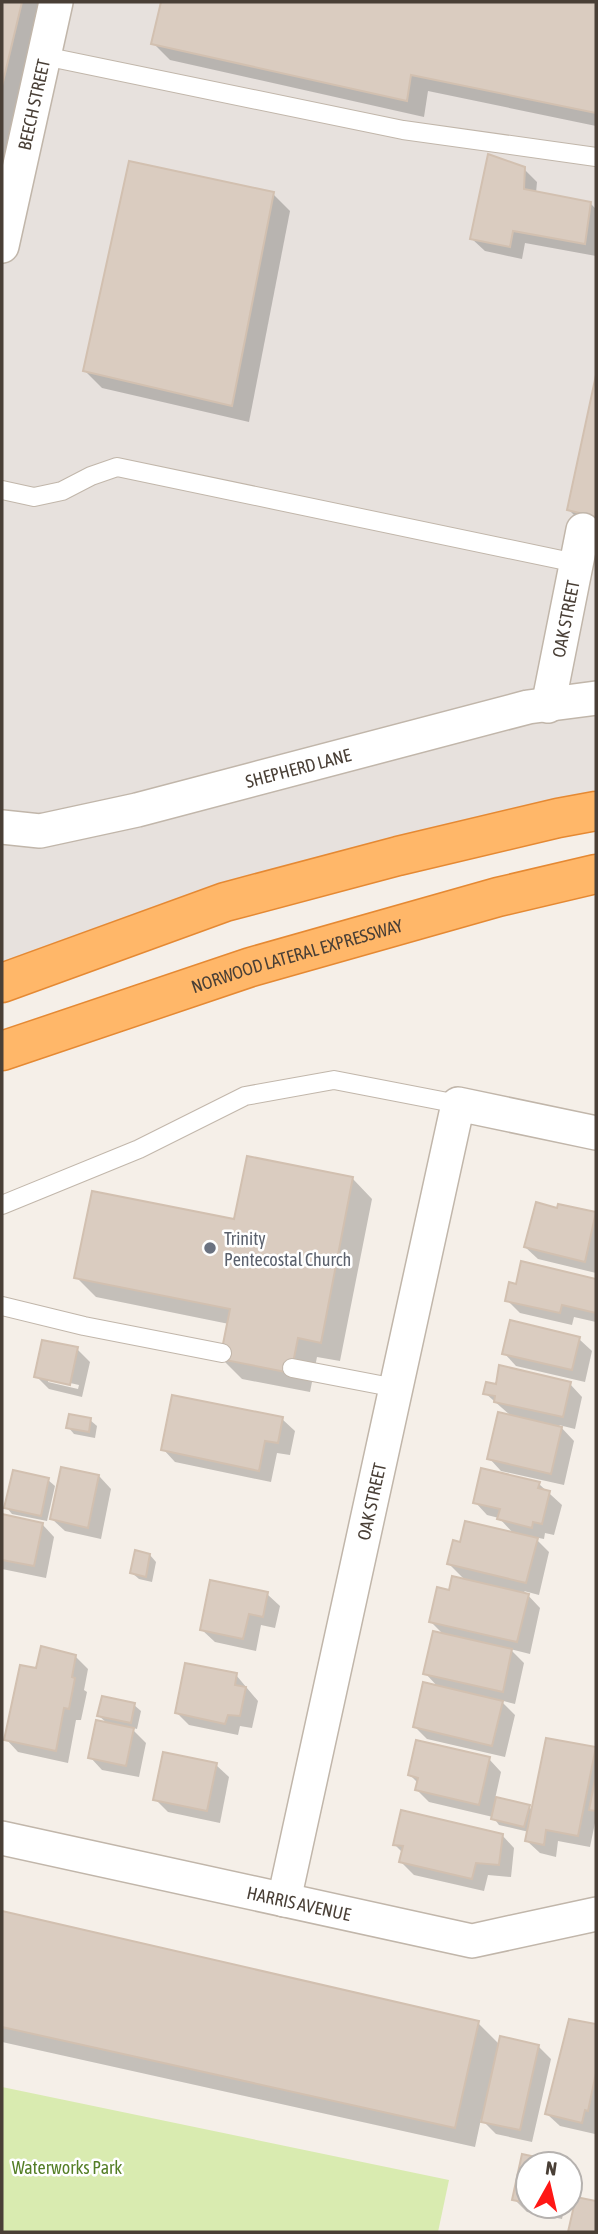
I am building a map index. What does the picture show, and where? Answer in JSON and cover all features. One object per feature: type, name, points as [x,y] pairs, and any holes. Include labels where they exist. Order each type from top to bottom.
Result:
[{"type":"highway","points":[[2,983],[225,902],[411,853],[596,811]]},
{"type":"highway","name":"NORWOOD LATERAL EXPRESSWAY","points":[[2,1051],[251,967],[498,897],[596,874]]},
{"type":"street","name":"BEECH STREET","points":[[2,246],[56,2]]},
{"type":"street","name":"OAK STREET","points":[[548,706],[583,530]]},
{"type":"street","name":"SHEPHERD LANE","points":[[2,827],[40,831],[150,806],[528,707],[596,698]]},
{"type":"street","name":"OAK STREET","points":[[284,1900],[458,1104]]},
{"type":"street","points":[[458,1104],[596,1133]]},
{"type":"street","name":"HARRIS AVENUE","points":[[2,1838],[472,1941],[596,1914]]},
{"type":"lane","points":[[44,56],[403,130],[596,157]]},
{"type":"lane","points":[[2,490],[34,497],[62,491],[91,475],[117,467],[576,564]]},
{"type":"lane","points":[[2,1205],[139,1149],[245,1096],[334,1080],[458,1104]]},
{"type":"lane","points":[[2,1306],[84,1326],[222,1353]]},
{"type":"lane","points":[[292,1367],[396,1388]]},
{"type":"shaded area","points":[[2,2],[596,2],[596,811],[2,983]]},
{"type":"green space","name":"Waterworks Park","points":[[2,2087],[449,2180],[438,2232],[2,2232]]},
{"type":"building","points":[[2,2],[22,2],[2,86]]},
{"type":"building","points":[[161,2],[596,2],[596,113],[411,75],[407,101],[151,44]]},
{"type":"building","points":[[488,154],[525,167],[524,189],[591,202],[585,244],[513,231],[510,247],[470,239]]},
{"type":"building","points":[[129,161],[274,192],[232,406],[83,371]]},
{"type":"building","points":[[596,375],[596,517],[567,510]]},
{"type":"building","name":"Trinity Pentecostal Church","points":[[247,1156],[353,1177],[321,1343],[298,1338],[291,1373],[220,1359],[230,1309],[74,1278],[92,1191],[234,1219]]},
{"type":"building","points":[[536,1202],[557,1208],[558,1204],[596,1212],[585,1262],[524,1247]]},
{"type":"building","points":[[521,1261],[596,1279],[596,1313],[562,1305],[560,1313],[505,1301],[509,1282],[516,1284]]},
{"type":"building","points":[[510,1320],[580,1337],[572,1370],[502,1354]]},
{"type":"building","points":[[42,1340],[78,1347],[70,1385],[34,1377]]},
{"type":"building","points":[[499,1365],[571,1382],[563,1417],[494,1402],[495,1396],[483,1394],[486,1382],[496,1384]]},
{"type":"building","points":[[172,1395],[283,1417],[278,1443],[265,1441],[259,1471],[161,1450]]},
{"type":"building","points":[[498,1412],[562,1427],[551,1474],[487,1459]]},
{"type":"building","points":[[69,1414],[91,1418],[89,1432],[66,1428]]},
{"type":"building","points":[[61,1467],[99,1475],[88,1528],[50,1519]]},
{"type":"building","points":[[481,1468],[540,1482],[538,1488],[550,1491],[542,1524],[533,1522],[532,1528],[497,1519],[500,1509],[473,1503]]},
{"type":"building","points":[[13,1470],[49,1478],[41,1516],[4,1508]]},
{"type":"building","points":[[2,1514],[43,1523],[34,1566],[2,1560]]},
{"type":"building","points":[[465,1521],[538,1538],[526,1583],[447,1564],[453,1540],[460,1542]]},
{"type":"building","points":[[135,1550],[150,1554],[146,1577],[130,1573]]},
{"type":"building","points":[[452,1576],[529,1594],[517,1642],[429,1622],[437,1587],[449,1590]]},
{"type":"building","points":[[210,1580],[268,1592],[263,1617],[249,1614],[243,1639],[200,1630]]},
{"type":"building","points":[[433,1631],[512,1649],[503,1692],[423,1674]]},
{"type":"building","points":[[41,1646],[76,1655],[69,1709],[64,1708],[56,1751],[4,1740],[20,1665],[36,1668]]},
{"type":"building","points":[[185,1663],[237,1673],[235,1685],[246,1687],[240,1716],[228,1715],[225,1724],[175,1713]]},
{"type":"building","points":[[423,1682],[503,1701],[492,1746],[413,1727]]},
{"type":"building","points":[[102,1696],[135,1703],[131,1723],[97,1716]]},
{"type":"building","points":[[96,1720],[134,1728],[126,1766],[88,1758]]},
{"type":"building","points":[[546,1738],[596,1747],[578,1836],[546,1830],[544,1845],[525,1841]]},
{"type":"building","points":[[416,1740],[490,1757],[479,1805],[415,1790],[418,1778],[408,1775]]},
{"type":"building","points":[[163,1752],[217,1763],[207,1811],[153,1800]]},
{"type":"building","points":[[596,1774],[596,1811],[589,1810]]},
{"type":"building","points":[[496,1797],[530,1805],[524,1827],[491,1819]]},
{"type":"building","points":[[401,1810],[503,1834],[499,1865],[476,1863],[472,1879],[399,1862],[403,1846],[393,1845]]},
{"type":"building","points":[[2,1911],[479,2021],[455,2128],[2,2027]]},
{"type":"building","points":[[569,2019],[596,2024],[596,2073],[588,2111],[585,2110],[582,2123],[545,2114]]},
{"type":"building","points":[[500,2036],[539,2045],[520,2130],[481,2122]]},
{"type":"building","points":[[584,2199],[596,2201],[596,2232],[568,2232],[571,2220],[584,2220]]},
{"type":"place","name":"Trinity Pentecostal Church","points":[[210,1248]]}]
